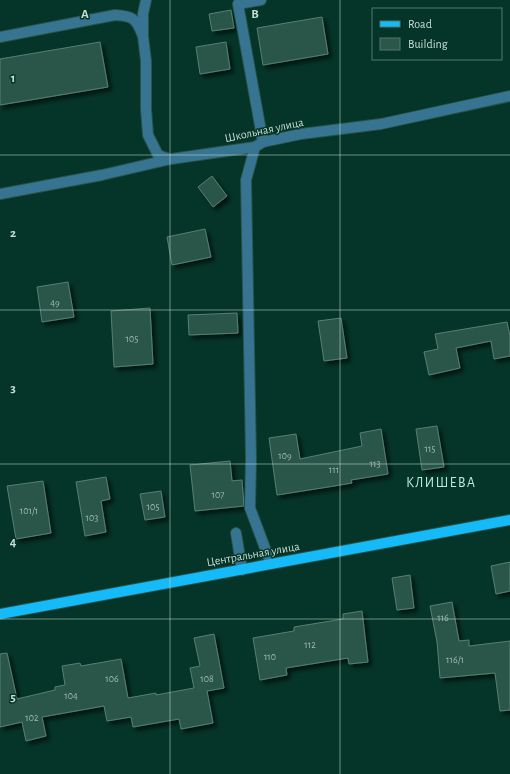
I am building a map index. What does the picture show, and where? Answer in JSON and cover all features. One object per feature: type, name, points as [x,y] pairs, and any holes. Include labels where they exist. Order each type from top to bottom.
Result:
[{"type":"main road","name":"Центральная улица","points":[[0,614],[510,520]]},
{"type":"street","points":[[146,0],[143,36],[148,135],[158,155],[171,159]]},
{"type":"street","points":[[261,0],[238,4],[259,145],[246,180],[251,458],[250,508],[271,564]]},
{"type":"street","points":[[0,37],[115,15],[126,16],[134,19],[143,36]]},
{"type":"street","name":"Школьная улица","points":[[0,194],[102,175],[171,159],[259,145],[301,134],[381,124],[510,96]]},
{"type":"street","points":[[236,533],[242,570]]},
{"type":"building","points":[[231,10],[234,28],[212,31],[209,14]]},
{"type":"building","points":[[322,17],[328,54],[263,65],[257,28]]},
{"type":"building","points":[[100,42],[108,87],[0,105],[0,59]]},
{"type":"building","points":[[226,42],[230,69],[200,74],[196,47]]},
{"type":"building","points":[[212,176],[227,196],[213,207],[198,187]]},
{"type":"building","points":[[205,229],[211,257],[172,265],[167,237]]},
{"type":"building","points":[[68,282],[74,317],[42,322],[37,287]]},
{"type":"building","points":[[150,308],[153,364],[114,367],[111,311]]},
{"type":"building","points":[[237,313],[238,333],[189,335],[188,315]]},
{"type":"building","points":[[341,318],[347,358],[324,361],[318,321]]},
{"type":"building","points":[[507,322],[510,336],[510,356],[494,359],[491,341],[456,348],[460,368],[429,375],[424,352],[438,349],[435,334]]},
{"type":"building","points":[[437,426],[444,467],[422,470],[416,429]]},
{"type":"building","points":[[381,429],[388,474],[351,480],[352,483],[277,495],[269,438],[296,434],[300,459],[362,446],[360,433]]},
{"type":"building","points":[[230,461],[232,481],[242,480],[244,506],[195,511],[190,465]]},
{"type":"building","points":[[106,477],[110,499],[101,501],[106,532],[85,536],[76,482]]},
{"type":"building","points":[[43,481],[51,533],[16,539],[7,486]]},
{"type":"building","points":[[161,491],[165,517],[145,520],[140,494]]},
{"type":"building","points":[[510,562],[510,591],[496,594],[491,566]]},
{"type":"building","points":[[410,575],[414,608],[397,610],[392,578]]},
{"type":"building","points":[[452,602],[459,641],[469,640],[469,646],[510,641],[510,710],[500,711],[495,673],[440,678],[437,642],[430,606]]},
{"type":"building","points":[[362,611],[368,662],[349,664],[348,658],[286,668],[287,675],[260,680],[253,638],[294,631],[294,627],[343,619],[343,614]]},
{"type":"building","points":[[214,634],[224,688],[207,691],[213,723],[181,729],[179,719],[133,727],[131,717],[107,721],[104,706],[42,717],[46,736],[26,741],[22,722],[0,727],[0,654],[7,653],[17,699],[55,690],[55,687],[65,685],[62,666],[80,663],[81,666],[121,659],[128,698],[156,693],[156,695],[194,688],[190,668],[200,666],[194,638]]},
{"type":"district","name":"КЛИШЕВА","points":[[441,482]]}]
